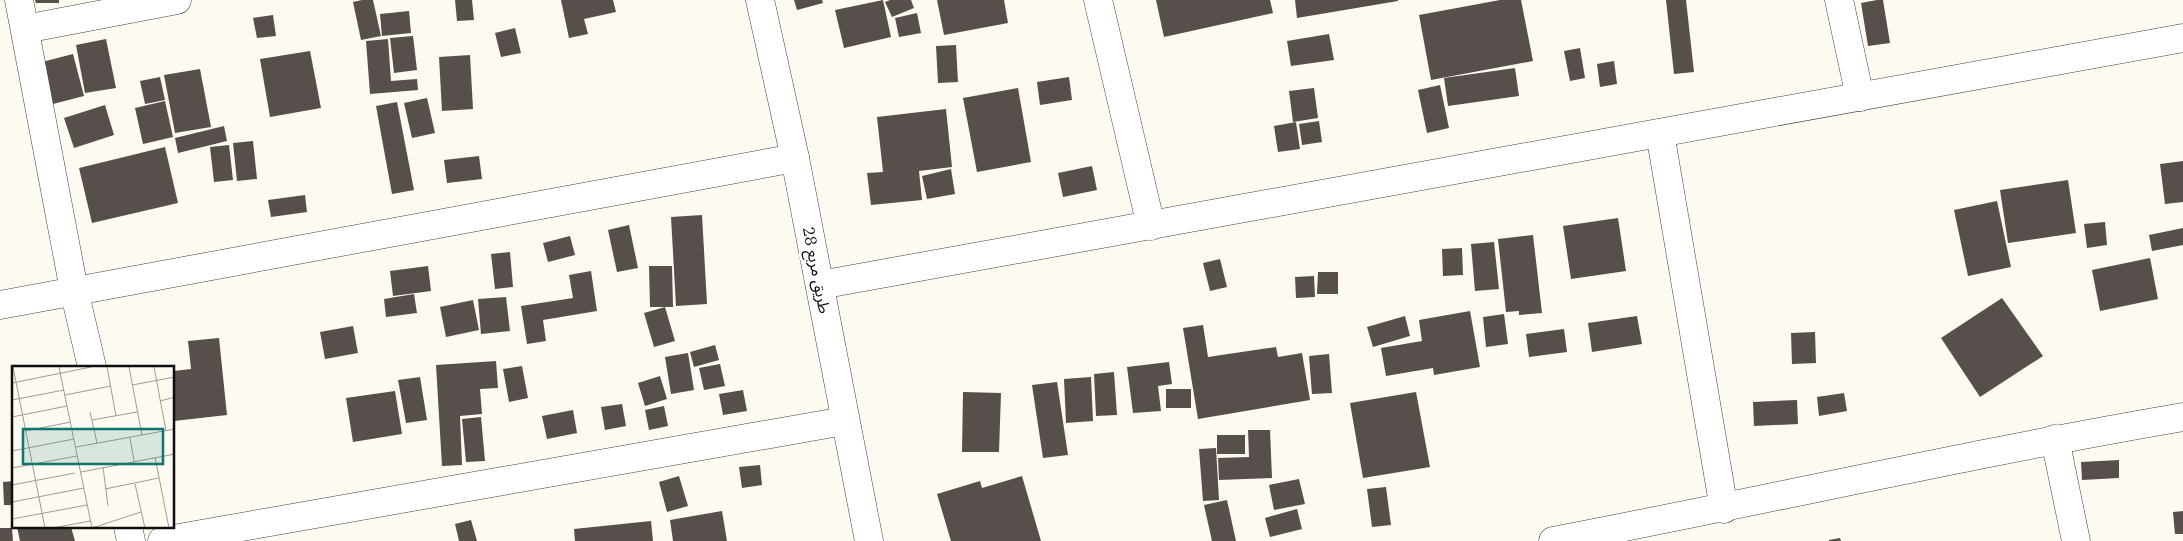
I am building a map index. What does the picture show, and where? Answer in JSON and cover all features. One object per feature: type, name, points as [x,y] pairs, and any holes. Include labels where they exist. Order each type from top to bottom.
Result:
[{"type":"street","points":[[19,0],[74,290],[92,366]]},
{"type":"street","points":[[25,29],[177,0]]},
{"type":"street","name":"طريق مربع 28","points":[[760,0],[795,158],[868,541]]},
{"type":"street","points":[[1098,0],[1151,226]]},
{"type":"street","points":[[1839,0],[1860,97]]},
{"type":"street","points":[[820,285],[2183,38]]},
{"type":"street","points":[[1660,133],[1724,508]]},
{"type":"street","points":[[0,305],[795,158]]},
{"type":"street","points":[[1553,541],[1724,508],[2055,439],[2183,417]]},
{"type":"street","points":[[162,541],[844,421]]},
{"type":"street","points":[[2055,439],[2076,541]]},
{"type":"street","points":[[128,528],[132,541]]},
{"type":"building","points":[[35,0],[59,0],[59,3],[36,3]]},
{"type":"building","points":[[373,0],[381,36],[361,40],[353,2]]},
{"type":"building","points":[[455,0],[472,0],[474,20],[457,21]]},
{"type":"building","points":[[561,0],[613,0],[616,12],[584,19],[588,34],[569,38]]},
{"type":"building","points":[[794,0],[822,0],[823,3],[797,10]]},
{"type":"building","points":[[883,0],[891,37],[844,48],[835,10]]},
{"type":"building","points":[[890,0],[911,0],[914,8],[892,17],[885,2]]},
{"type":"building","points":[[937,0],[1004,0],[1008,23],[944,35]]},
{"type":"building","points":[[1156,0],[1270,0],[1273,13],[1164,37]]},
{"type":"building","points":[[1295,0],[1398,0],[1398,1],[1297,18]]},
{"type":"building","points":[[1500,0],[1521,0],[1533,61],[1431,80],[1419,15]]},
{"type":"building","points":[[1666,0],[1686,0],[1694,72],[1674,74]]},
{"type":"building","points":[[1883,0],[1890,43],[1868,46],[1861,3]]},
{"type":"building","points":[[409,11],[411,33],[382,36],[380,14]]},
{"type":"building","points":[[917,13],[921,33],[899,37],[895,18]]},
{"type":"building","points":[[273,15],[276,36],[257,38],[253,18]]},
{"type":"building","points":[[515,28],[521,53],[501,57],[495,33]]},
{"type":"building","points":[[1329,34],[1334,60],[1291,66],[1287,41]]},
{"type":"building","points":[[413,36],[417,70],[394,73],[390,38]]},
{"type":"building","points":[[106,39],[116,88],[85,93],[76,45]]},
{"type":"building","points":[[388,39],[391,81],[417,79],[418,90],[370,94],[366,41]]},
{"type":"building","points":[[956,45],[958,82],[938,83],[936,46]]},
{"type":"building","points":[[1580,48],[1585,78],[1570,81],[1564,51]]},
{"type":"building","points":[[310,51],[321,108],[270,117],[260,59]]},
{"type":"building","points":[[73,54],[84,96],[49,105],[38,63]]},
{"type":"building","points":[[470,55],[473,109],[442,111],[439,57]]},
{"type":"building","points":[[1614,61],[1617,84],[1600,87],[1597,64]]},
{"type":"building","points":[[1515,68],[1519,96],[1448,106],[1444,78]]},
{"type":"building","points":[[200,69],[211,127],[175,133],[164,75]]},
{"type":"building","points":[[160,77],[165,100],[145,104],[140,81]]},
{"type":"building","points":[[1069,77],[1072,100],[1040,105],[1037,82]]},
{"type":"building","points":[[1440,85],[1449,128],[1427,133],[1418,90]]},
{"type":"building","points":[[1018,88],[1031,162],[977,172],[963,98]]},
{"type":"building","points":[[1314,88],[1318,118],[1293,122],[1289,91]]},
{"type":"building","points":[[427,98],[435,133],[412,138],[404,103]]},
{"type":"building","points":[[165,101],[173,137],[143,144],[135,108]]},
{"type":"building","points":[[397,102],[414,190],[392,194],[376,106]]},
{"type":"building","points":[[105,105],[114,135],[74,148],[64,118]]},
{"type":"building","points":[[946,109],[952,167],[919,171],[922,200],[871,205],[867,173],[883,172],[877,117]]},
{"type":"building","points":[[1319,121],[1322,142],[1302,145],[1299,124]]},
{"type":"building","points":[[1296,122],[1300,149],[1278,152],[1274,126]]},
{"type":"building","points":[[224,126],[227,141],[178,153],[175,138]]},
{"type":"building","points":[[253,141],[257,179],[237,181],[233,143]]},
{"type":"building","points":[[229,145],[233,180],[214,182],[210,147]]},
{"type":"building","points":[[165,147],[178,203],[92,223],[79,168]]},
{"type":"building","points":[[479,156],[482,179],[447,183],[444,160]]},
{"type":"building","points":[[2183,161],[2183,202],[2165,204],[2160,164]]},
{"type":"building","points":[[1092,166],[1097,190],[1063,197],[1058,173]]},
{"type":"building","points":[[951,169],[955,194],[927,199],[922,176]]},
{"type":"building","points":[[2068,180],[2076,233],[2008,243],[2000,190]]},
{"type":"building","points":[[305,195],[307,212],[271,217],[268,200]]},
{"type":"building","points":[[1997,201],[2011,267],[1968,276],[1954,210]]},
{"type":"building","points":[[702,215],[707,304],[676,306],[671,217]]},
{"type":"building","points":[[1618,218],[1626,271],[1571,279],[1563,226]]},
{"type":"building","points":[[2105,222],[2107,245],[2087,248],[2084,224]]},
{"type":"building","points":[[629,225],[638,268],[617,272],[608,230]]},
{"type":"building","points":[[2183,228],[2183,245],[2152,251],[2149,235]]},
{"type":"building","points":[[1533,235],[1542,313],[1519,315],[1519,311],[1506,312],[1498,239]]},
{"type":"building","points":[[570,236],[575,255],[548,262],[543,243]]},
{"type":"building","points":[[1494,242],[1499,289],[1475,291],[1471,244]]},
{"type":"building","points":[[1462,248],[1463,275],[1443,276],[1442,249]]},
{"type":"building","points":[[510,252],[513,287],[495,289],[491,254]]},
{"type":"building","points":[[2150,258],[2158,299],[2100,311],[2092,270]]},
{"type":"building","points":[[1220,259],[1227,287],[1210,291],[1203,263]]},
{"type":"building","points":[[428,266],[431,291],[393,296],[390,271]]},
{"type":"building","points":[[649,266],[672,266],[673,307],[650,307]]},
{"type":"building","points":[[591,271],[597,311],[543,320],[546,341],[527,344],[521,306],[573,298],[569,275]]},
{"type":"building","points":[[1318,272],[1338,272],[1338,294],[1317,294]]},
{"type":"building","points":[[1314,276],[1315,297],[1296,298],[1295,277]]},
{"type":"building","points":[[414,294],[417,313],[386,317],[384,299]]},
{"type":"building","points":[[506,297],[510,331],[481,334],[478,299]]},
{"type":"building","points":[[2002,298],[2043,356],[1980,397],[1941,338]]},
{"type":"building","points":[[473,300],[479,330],[446,337],[440,307]]},
{"type":"building","points":[[665,307],[675,341],[654,347],[644,313]]},
{"type":"building","points":[[1470,311],[1480,367],[1434,375],[1433,368],[1386,376],[1381,348],[1422,341],[1419,320]]},
{"type":"building","points":[[1504,314],[1508,344],[1486,347],[1483,317]]},
{"type":"building","points":[[1405,316],[1410,336],[1373,347],[1367,327]]},
{"type":"building","points":[[1637,316],[1642,344],[1592,352],[1588,323]]},
{"type":"building","points":[[1203,325],[1208,357],[1276,347],[1278,357],[1302,353],[1310,400],[1198,419],[1183,328]]},
{"type":"building","points":[[353,326],[358,353],[325,359],[320,332]]},
{"type":"building","points":[[1564,329],[1567,352],[1529,357],[1526,334]]},
{"type":"building","points":[[1815,332],[1816,363],[1792,364],[1791,333]]},
{"type":"building","points":[[219,338],[227,415],[175,421],[175,371],[191,369],[188,341]]},
{"type":"building","points":[[715,345],[719,360],[694,367],[690,352]]},
{"type":"building","points":[[688,353],[694,390],[671,394],[665,357]]},
{"type":"building","points":[[1329,354],[1332,393],[1312,394],[1309,356]]},
{"type":"building","points":[[496,361],[498,388],[480,389],[482,414],[460,416],[462,465],[442,466],[436,365]]},
{"type":"building","points":[[1169,362],[1172,384],[1158,386],[1161,411],[1133,413],[1127,367]]},
{"type":"building","points":[[720,364],[725,386],[704,390],[699,368]]},
{"type":"building","points":[[522,366],[528,398],[509,402],[503,369]]},
{"type":"building","points":[[1114,372],[1117,415],[1096,416],[1094,374]]},
{"type":"building","points":[[660,376],[667,399],[645,406],[638,383]]},
{"type":"building","points":[[420,377],[427,420],[406,423],[398,380]]},
{"type":"building","points":[[1091,377],[1093,421],[1066,423],[1064,379]]},
{"type":"building","points":[[1057,382],[1068,455],[1043,458],[1032,385]]},
{"type":"building","points":[[1166,389],[1191,389],[1191,408],[1166,408]]},
{"type":"building","points":[[743,390],[747,411],[723,415],[719,394]]},
{"type":"building","points":[[395,391],[402,434],[353,442],[346,398]]},
{"type":"building","points":[[963,392],[1001,393],[999,452],[962,452]]},
{"type":"building","points":[[1416,392],[1430,467],[1363,478],[1350,403]]},
{"type":"building","points":[[1844,393],[1847,411],[1819,416],[1817,397]]},
{"type":"building","points":[[1797,400],[1798,424],[1754,426],[1753,402]]},
{"type":"building","points":[[622,404],[626,426],[605,430],[601,407]]},
{"type":"building","points":[[664,406],[668,426],[649,430],[645,410]]},
{"type":"building","points":[[573,410],[577,433],[547,439],[542,416]]},
{"type":"building","points":[[481,417],[485,461],[466,462],[462,419]]},
{"type":"building","points":[[1248,430],[1270,430],[1272,478],[1219,480],[1218,458],[1249,457]]},
{"type":"building","points":[[1217,435],[1245,435],[1245,454],[1217,454]]},
{"type":"building","points":[[1216,448],[1219,500],[1203,501],[1199,449]]},
{"type":"building","points":[[2119,460],[2119,478],[2082,480],[2081,462]]},
{"type":"building","points":[[760,465],[762,485],[742,488],[739,467]]},
{"type":"building","points":[[679,476],[688,506],[667,512],[659,482]]},
{"type":"building","points":[[1022,476],[1041,541],[951,541],[937,494],[980,481],[982,488]]},
{"type":"building","points":[[1299,479],[1305,504],[1274,510],[1269,485]]},
{"type":"building","points":[[12,481],[12,505],[4,505],[3,482]]},
{"type":"building","points":[[1386,487],[1391,525],[1372,527],[1367,489]]},
{"type":"building","points":[[1227,500],[1236,541],[1212,541],[1204,505]]},
{"type":"building","points":[[1297,509],[1302,529],[1270,537],[1265,518]]},
{"type":"building","points":[[722,511],[727,541],[673,541],[670,520]]},
{"type":"building","points":[[2183,511],[2183,534],[2175,534],[2173,512]]},
{"type":"building","points":[[471,520],[477,541],[459,541],[455,524]]},
{"type":"building","points":[[651,521],[653,541],[575,541],[574,529]]},
{"type":"building","points":[[0,528],[12,528],[13,541],[0,541]]},
{"type":"building","points":[[17,528],[71,528],[75,541],[20,541]]},
{"type":"building","points":[[1840,538],[1841,541],[1829,541],[1829,540]]}]
